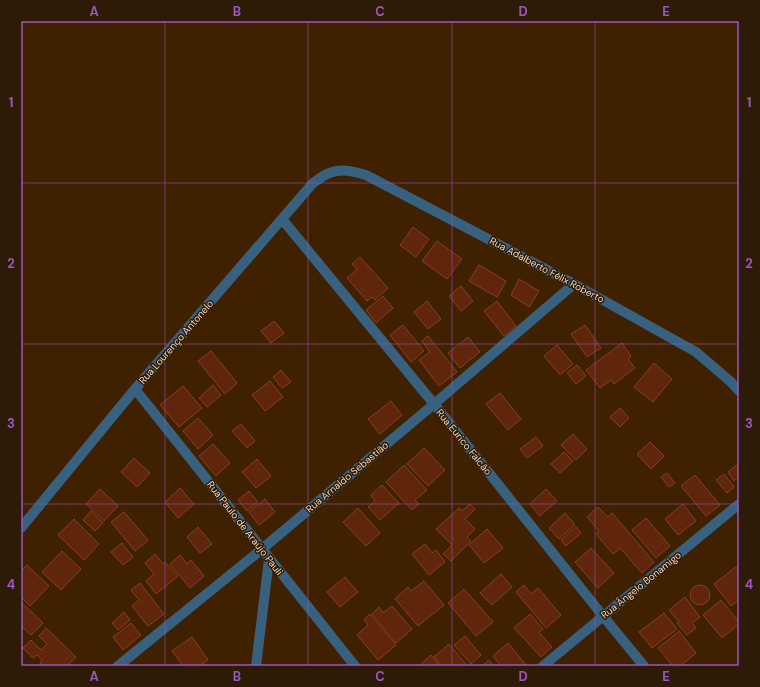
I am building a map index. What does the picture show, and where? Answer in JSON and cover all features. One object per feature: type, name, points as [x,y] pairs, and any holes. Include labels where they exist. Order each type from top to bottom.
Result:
[{"type":"street","name":"Rua Lourenço Antonelo","points":[[21,528],[135,389],[313,182],[327,174],[342,170]]},
{"type":"street","name":"Rua Adalberto Félix Roberto","points":[[342,170],[366,175],[574,284],[696,352],[731,382],[739,392]]},
{"type":"street","name":"Rua Eurico Falcão","points":[[282,219],[434,404],[644,666]]},
{"type":"street","name":"Rua Arnaldo Sebastião","points":[[118,666],[262,549],[574,284]]},
{"type":"street","name":"Rua Paulo de Araújo Pauli","points":[[135,389],[355,666]]},
{"type":"street","name":"Rua Ângelo Bonamigo","points":[[543,666],[739,504]]},
{"type":"street","points":[[256,666],[269,559]]},
{"type":"building","points":[[413,227],[429,239],[416,257],[400,245]]},
{"type":"building","points":[[437,241],[462,259],[447,279],[422,261]]},
{"type":"building","points":[[360,257],[388,288],[375,300],[372,297],[367,301],[347,278],[357,269],[352,264]]},
{"type":"building","points":[[479,265],[506,281],[497,297],[469,281]]},
{"type":"building","points":[[519,279],[539,291],[529,307],[511,295]]},
{"type":"building","points":[[461,286],[473,301],[461,311],[449,296]]},
{"type":"building","points":[[383,296],[393,308],[376,323],[366,310]]},
{"type":"building","points":[[427,301],[441,319],[428,329],[414,312]]},
{"type":"building","points":[[497,301],[516,326],[504,336],[484,311]]},
{"type":"building","points":[[274,321],[284,333],[271,343],[261,331]]},
{"type":"building","points":[[403,325],[424,351],[411,362],[390,335]]},
{"type":"building","points":[[585,325],[601,348],[587,357],[571,334]]},
{"type":"building","points":[[428,336],[457,372],[439,386],[419,360],[430,352],[422,341]]},
{"type":"building","points":[[468,337],[480,352],[460,368],[448,353]]},
{"type":"building","points":[[622,343],[631,356],[628,359],[635,368],[614,384],[611,380],[600,388],[586,370]]},
{"type":"building","points":[[557,345],[573,364],[560,375],[544,356]]},
{"type":"building","points":[[211,351],[237,383],[225,394],[198,361]]},
{"type":"building","points":[[654,363],[672,379],[653,402],[634,387]]},
{"type":"building","points":[[577,365],[586,376],[576,384],[567,373]]},
{"type":"building","points":[[281,370],[291,382],[282,388],[273,377]]},
{"type":"building","points":[[270,381],[283,397],[265,411],[252,395]]},
{"type":"building","points":[[213,385],[221,395],[207,407],[199,398]]},
{"type":"building","points":[[183,386],[202,408],[179,427],[160,405]]},
{"type":"building","points":[[500,393],[521,419],[508,430],[486,404]]},
{"type":"building","points":[[391,401],[402,415],[380,434],[368,419]]},
{"type":"building","points":[[620,408],[629,418],[620,427],[610,417]]},
{"type":"building","points":[[198,418],[213,435],[198,449],[183,431]]},
{"type":"building","points":[[241,424],[255,441],[247,448],[232,431]]},
{"type":"building","points":[[573,434],[587,449],[576,460],[561,445]]},
{"type":"building","points":[[536,437],[543,446],[527,458],[520,449]]},
{"type":"building","points":[[650,442],[664,456],[651,469],[637,454]]},
{"type":"building","points":[[213,444],[230,463],[216,476],[199,456]]},
{"type":"building","points":[[424,448],[445,470],[428,486],[407,464]]},
{"type":"building","points":[[564,452],[573,461],[560,473],[551,464]]},
{"type":"building","points":[[134,458],[150,473],[137,487],[121,472]]},
{"type":"building","points":[[257,459],[271,476],[256,488],[242,472]]},
{"type":"building","points":[[739,463],[739,480],[737,478],[734,481],[728,472]]},
{"type":"building","points":[[404,465],[427,490],[415,500],[419,504],[412,510],[386,482]]},
{"type":"building","points":[[667,473],[675,483],[669,487],[661,477]]},
{"type":"building","points":[[724,474],[734,487],[727,493],[716,480]]},
{"type":"building","points":[[695,475],[720,505],[706,516],[681,486]]},
{"type":"building","points":[[382,485],[399,503],[380,520],[368,507],[375,501],[371,495]]},
{"type":"building","points":[[180,488],[194,504],[178,518],[165,502]]},
{"type":"building","points":[[100,489],[118,506],[104,521],[86,504]]},
{"type":"building","points":[[546,489],[557,501],[540,516],[530,504]]},
{"type":"building","points":[[249,491],[258,502],[247,511],[238,500]]},
{"type":"building","points":[[265,499],[275,512],[259,525],[249,512]]},
{"type":"building","points":[[470,504],[475,509],[465,519],[475,529],[467,537],[471,541],[451,561],[443,554],[452,545],[436,529],[459,508],[462,511]]},
{"type":"building","points":[[683,504],[696,521],[678,535],[665,519]]},
{"type":"building","points":[[598,507],[608,517],[612,513],[654,562],[642,573],[620,548],[613,554],[596,534],[599,531],[587,517]]},
{"type":"building","points":[[358,508],[380,533],[366,546],[343,522]]},
{"type":"building","points":[[91,511],[103,523],[95,531],[83,520]]},
{"type":"building","points":[[124,512],[148,540],[135,551],[111,522]]},
{"type":"building","points":[[565,513],[575,525],[559,539],[549,528]]},
{"type":"building","points":[[646,518],[670,546],[656,558],[632,530]]},
{"type":"building","points":[[74,519],[99,544],[84,560],[58,535]]},
{"type":"building","points":[[198,527],[212,544],[200,553],[187,537]]},
{"type":"building","points":[[576,527],[581,533],[566,546],[561,540]]},
{"type":"building","points":[[487,529],[503,548],[484,563],[469,545]]},
{"type":"building","points":[[122,543],[133,557],[123,565],[111,552]]},
{"type":"building","points":[[425,544],[432,553],[436,550],[445,562],[429,575],[412,554]]},
{"type":"building","points":[[591,548],[614,573],[598,588],[575,562]]},
{"type":"building","points":[[62,551],[81,569],[61,590],[42,572]]},
{"type":"building","points":[[155,554],[163,564],[165,562],[178,576],[156,594],[146,581],[154,574],[145,563]]},
{"type":"building","points":[[180,555],[187,564],[191,560],[204,576],[190,588],[170,564]]},
{"type":"building","points":[[27,565],[49,586],[30,606],[21,597],[21,571]]},
{"type":"building","points":[[736,567],[739,572],[739,600],[731,606],[714,584]]},
{"type":"building","points":[[501,574],[512,587],[492,605],[480,593]]},
{"type":"building","points":[[345,577],[358,592],[340,607],[327,592]]},
{"type":"building","points":[[424,581],[444,605],[418,626],[395,599],[408,587],[411,591]]},
{"type":"building","points":[[140,583],[164,614],[148,626],[132,606],[139,600],[131,590]]},
{"type":"building","points":[[524,585],[531,594],[538,588],[561,615],[546,628],[516,592]]},
{"type":"building","points":[[700,585],[707,588],[710,595],[707,602],[700,605],[693,602],[690,595],[693,588]]},
{"type":"building","points":[[464,589],[493,622],[476,636],[448,603]]},
{"type":"building","points":[[685,597],[700,617],[692,623],[696,628],[687,635],[669,610]]},
{"type":"building","points":[[721,600],[739,622],[739,624],[722,638],[703,615]]},
{"type":"building","points":[[21,602],[43,623],[31,635],[21,626]]},
{"type":"building","points":[[392,606],[412,629],[396,643],[372,614],[379,607],[383,613]]},
{"type":"building","points":[[124,612],[130,620],[118,630],[112,623]]},
{"type":"building","points":[[664,613],[677,629],[652,648],[639,632]]},
{"type":"building","points":[[370,614],[396,645],[378,660],[357,635],[368,625],[364,620]]},
{"type":"building","points":[[530,614],[543,629],[539,632],[552,647],[541,657],[514,628]]},
{"type":"building","points":[[131,623],[141,635],[123,650],[113,637]]},
{"type":"building","points":[[46,628],[76,657],[69,664],[72,666],[43,666],[40,663],[42,660],[37,655],[33,658],[23,648],[31,640],[41,650],[47,644],[39,636]]},
{"type":"building","points":[[679,631],[696,653],[680,666],[673,666],[658,648]]},
{"type":"building","points":[[465,636],[481,655],[471,664],[454,645]]},
{"type":"building","points":[[192,637],[208,660],[199,666],[183,666],[172,651]]},
{"type":"building","points":[[508,643],[526,665],[525,666],[501,666],[493,656]]},
{"type":"building","points":[[449,644],[466,664],[464,666],[442,666],[434,657]]},
{"type":"building","points":[[431,655],[440,666],[419,666]]},
{"type":"building","points":[[489,660],[494,666],[482,666]]}]
